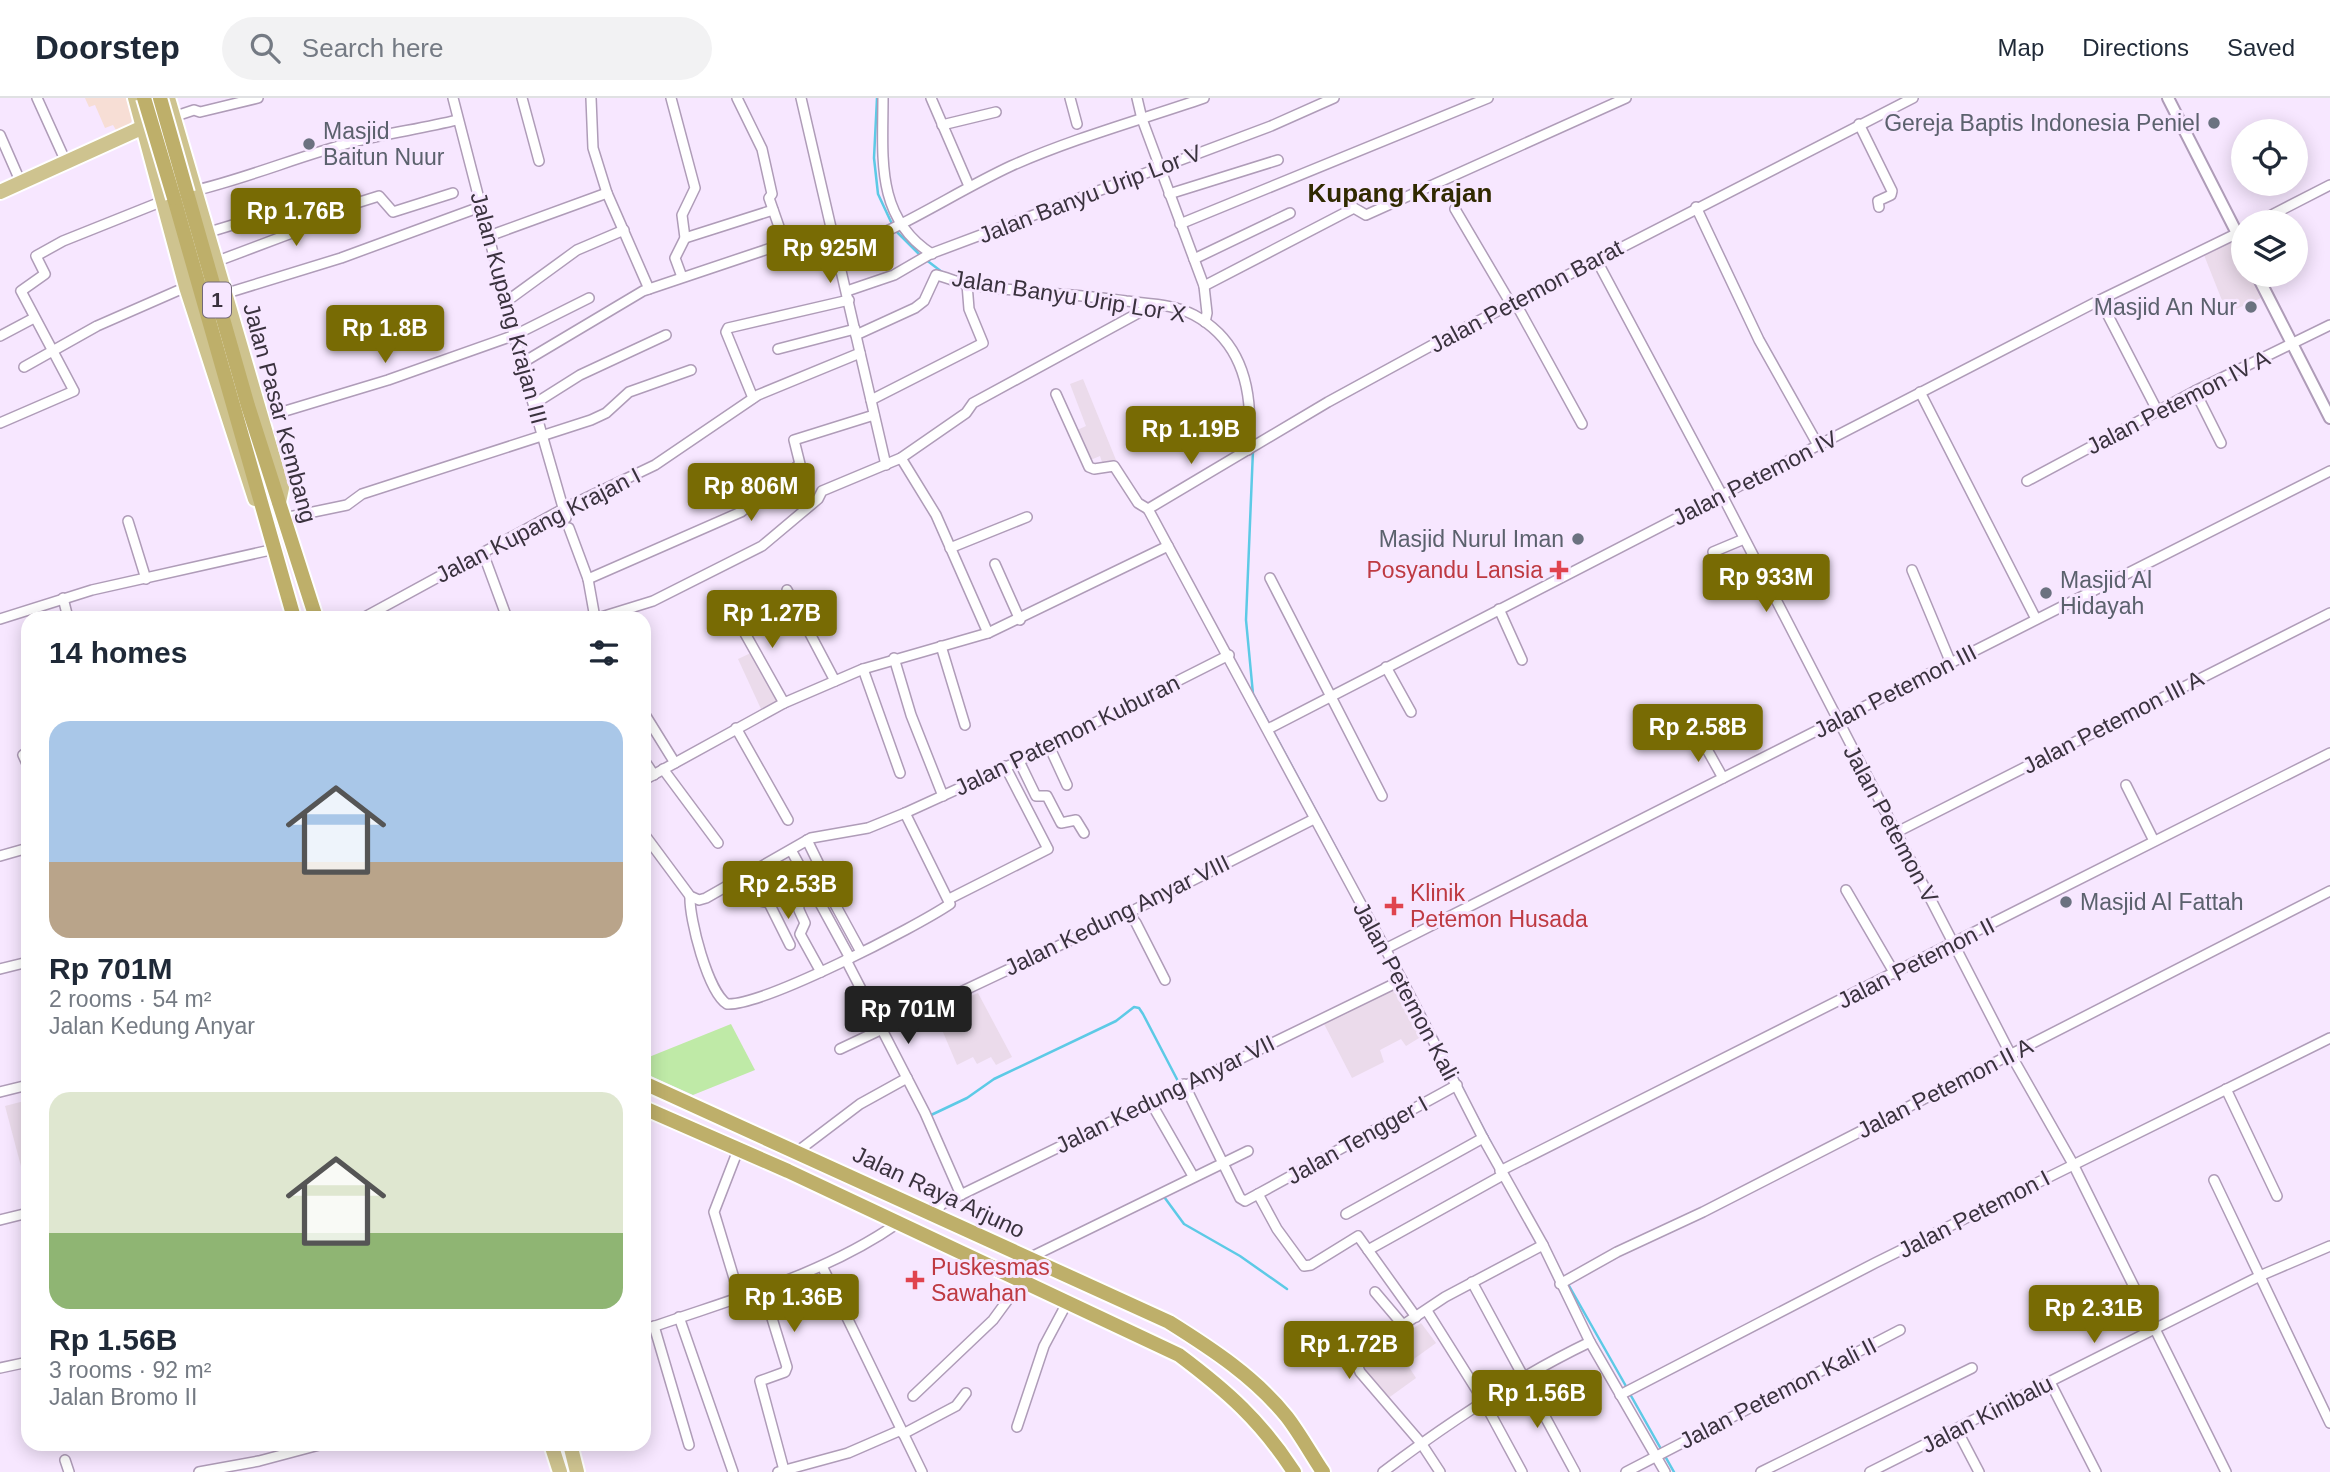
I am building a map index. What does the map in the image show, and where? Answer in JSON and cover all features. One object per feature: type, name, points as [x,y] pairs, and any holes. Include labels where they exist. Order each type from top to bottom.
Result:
[{"type":"highway","name":"1","points":[[144,98],[243,408],[279,502]]},
{"type":"highway","name":"1","points":[[160,98],[243,408],[263,508]]},
{"type":"highway","name":"Jalan Pasar Kembang","points":[[279,502],[314,611]]},
{"type":"highway","name":"Jalan Pasar Kembang","points":[[263,508],[292,611]]},
{"type":"highway","name":"Jalan Raya Arjuno","points":[[651,1086],[1169,1322],[1213,1349],[1256,1383],[1287,1418],[1323,1472]]},
{"type":"highway","name":"Jalan Raya Arjuno","points":[[651,1111],[798,1175],[1179,1355],[1231,1394],[1270,1434],[1294,1472]]},
{"type":"highway","points":[[771,1163],[798,1151]]},
{"type":"highway","points":[[798,1151],[798,1175]]},
{"type":"main road","name":"Jalan Pasar Kembang","points":[[135,98],[186,287],[251,492],[263,508]]},
{"type":"main road","name":"Jalan Pasar Kembang","points":[[142,128],[161,117],[167,98]]},
{"type":"main road","name":"Jalan Pasar Kembang","points":[[167,98],[282,488],[279,502]]},
{"type":"main road","points":[[0,192],[142,128]]},
{"type":"main road","points":[[155,171],[168,162],[186,162]]},
{"type":"main road","points":[[553,1451],[560,1472]]},
{"type":"main road","points":[[572,1451],[578,1472]]},
{"type":"street","points":[[37,98],[66,162]]},
{"type":"street","points":[[173,117],[194,110],[200,112],[258,98]]},
{"type":"street","name":"Jalan Kupang Krajan III","points":[[453,98],[522,363],[565,513]]},
{"type":"street","points":[[522,98],[539,161]]},
{"type":"street","points":[[591,98],[593,148],[607,193],[649,289]]},
{"type":"street","points":[[671,98],[695,188],[682,215],[685,238],[675,258],[682,277]]},
{"type":"street","points":[[737,98],[762,149],[774,210],[785,244]]},
{"type":"street","points":[[801,98],[886,464]]},
{"type":"street","points":[[883,98],[888,196],[896,227],[928,256]]},
{"type":"street","points":[[931,98],[969,186]]},
{"type":"street","points":[[1070,98],[1077,124]]},
{"type":"street","points":[[1137,98],[1158,166],[1204,286],[1206,318]]},
{"type":"street","points":[[838,251],[896,227],[969,186],[1043,153],[1204,98]]},
{"type":"street","name":"Jalan Banyu Urip Lor V","points":[[753,398],[726,332],[728,328],[848,295],[894,275],[928,256],[1158,166],[1271,126],[1334,98]]},
{"type":"street","points":[[1180,224],[1488,98]]},
{"type":"street","name":"Jalan Petemon Barat","points":[[1148,509],[1328,402],[1596,258],[1913,98]]},
{"type":"street","points":[[2168,98],[2231,215]]},
{"type":"street","points":[[1204,286],[1354,208],[1366,215],[1621,99]]},
{"type":"street","points":[[942,125],[996,112]]},
{"type":"street","points":[[193,191],[238,180],[283,162],[358,141],[457,120]]},
{"type":"street","points":[[1859,124],[1892,191],[1891,195],[1878,201],[1880,208]]},
{"type":"street","points":[[0,135],[20,183]]},
{"type":"street","points":[[1169,194],[1278,160]]},
{"type":"street","points":[[2281,210],[2330,185]]},
{"type":"street","points":[[215,262],[292,233],[347,206],[379,195],[389,211],[397,212],[453,193]]},
{"type":"street","points":[[489,236],[607,193]]},
{"type":"street","points":[[206,233],[249,220],[263,222],[276,219],[286,212],[332,199],[347,206]]},
{"type":"street","points":[[0,424],[74,392],[21,291],[45,275],[36,256],[63,241],[163,201]]},
{"type":"street","points":[[223,294],[341,258],[480,206]]},
{"type":"street","points":[[1696,208],[1759,340],[1818,445]]},
{"type":"street","points":[[1455,209],[1513,303],[1581,425]]},
{"type":"street","points":[[685,238],[774,210]]},
{"type":"street","points":[[1194,259],[1290,213]]},
{"type":"street","points":[[507,302],[578,250],[624,230]]},
{"type":"street","points":[[522,363],[649,289],[785,244],[833,232]]},
{"type":"street","name":"Jalan Petemon IV","points":[[1270,727],[2100,300],[2231,236]]},
{"type":"street","name":"Jalan Petemon V","points":[[1596,258],[1722,495],[1836,721],[1897,832],[2011,1055],[2073,1164],[2226,1472]]},
{"type":"street","name":"Jalan Banyu Urip Lor X","points":[[856,332],[915,308],[924,301],[936,275],[967,284],[1181,309],[1206,318],[1237,358],[1250,392],[1252,416],[1249,449]]},
{"type":"street","points":[[871,400],[983,344],[970,309],[967,284]]},
{"type":"street","points":[[24,367],[51,349],[186,287]]},
{"type":"street","points":[[2264,287],[2330,418]]},
{"type":"street","points":[[262,418],[388,380],[515,335],[589,298]]},
{"type":"street","points":[[2100,300],[2158,412]]},
{"type":"street","points":[[619,611],[653,601],[762,545],[818,499],[822,491],[901,458],[966,413],[973,403],[1153,304]]},
{"type":"street","points":[[0,336],[34,318]]},
{"type":"street","name":"Jalan Petemon IV A","points":[[2027,481],[2195,391],[2330,325]]},
{"type":"street","points":[[778,349],[856,332]]},
{"type":"street","points":[[534,404],[580,375],[666,335]]},
{"type":"street","name":"Jalan Kupang Krajan I","points":[[376,611],[482,553],[655,465],[753,398],[860,353]]},
{"type":"street","points":[[284,518],[347,505],[362,494],[591,420],[606,413],[629,392],[691,370]]},
{"type":"street","points":[[2195,391],[2221,443]]},
{"type":"street","points":[[1920,392],[2036,619]]},
{"type":"street","name":"Jalan Petemon Kali","points":[[1056,394],[1089,467],[1094,469],[1114,466],[1138,503],[1148,509],[1270,727],[1314,818],[1388,947],[1402,980],[1483,1138],[1504,1171],[1564,1282],[1590,1342],[1626,1392],[1662,1454],[1665,1472]]},
{"type":"street","points":[[587,579],[741,512],[800,464],[794,440],[874,415]]},
{"type":"street","points":[[901,458],[925,495],[988,633]]},
{"type":"street","name":"Jalan Petemon III","points":[[1388,947],[2330,471]]},
{"type":"street","points":[[950,548],[1027,517]]},
{"type":"street","points":[[128,521],[146,579]]},
{"type":"street","points":[[569,528],[587,579],[594,611]]},
{"type":"street","points":[[1713,552],[1744,539]]},
{"type":"street","points":[[651,776],[784,703],[863,668],[988,633],[1020,620],[1168,545]]},
{"type":"street","points":[[26,611],[63,598],[275,549]]},
{"type":"street","points":[[482,553],[504,611]]},
{"type":"street","points":[[995,564],[1020,620]]},
{"type":"street","points":[[1912,570],[1950,661]]},
{"type":"street","points":[[1270,578],[1382,796]]},
{"type":"street","points":[[787,590],[835,681]]},
{"type":"street","points":[[63,598],[66,611]]},
{"type":"street","points":[[1499,609],[1522,660]]},
{"type":"street","points":[[733,612],[784,703]]},
{"type":"street","points":[[0,620],[21,613]]},
{"type":"street","name":"Jalan Petemon III A","points":[[1897,832],[2330,613]]},
{"type":"street","points":[[941,646],[965,725]]},
{"type":"street","name":"Jalan Patemon Kuburan","points":[[690,896],[699,900],[706,898],[740,881],[807,840],[868,828],[943,796],[1049,746],[1228,655]]},
{"type":"street","points":[[894,658],[911,715],[943,796]]},
{"type":"street","points":[[1386,667],[1411,712]]},
{"type":"street","points":[[863,668],[900,773]]},
{"type":"street","points":[[651,724],[675,763]]},
{"type":"street","points":[[736,728],[788,820]]},
{"type":"street","points":[[1699,735],[1723,778]]},
{"type":"street","points":[[1049,746],[1067,785]]},
{"type":"street","name":"Jalan Petemon II","points":[[1368,1250],[1504,1171],[2330,753]]},
{"type":"street","points":[[1018,761],[1037,796],[1046,796],[1061,823],[1076,820],[1084,833]]},
{"type":"street","points":[[949,899],[1048,849],[1006,766]]},
{"type":"street","points":[[663,769],[718,843]]},
{"type":"street","points":[[651,770],[654,775]]},
{"type":"street","points":[[2126,785],[2154,841]]},
{"type":"street","points":[[651,843],[690,896],[702,953],[721,1000],[734,1004],[821,972],[948,905],[949,899],[905,813]]},
{"type":"street","name":"Jalan Kedung Anyar VIII","points":[[841,1049],[1128,913],[1314,818]]},
{"type":"street","points":[[807,840],[828,883],[831,897],[861,952]]},
{"type":"street","points":[[0,856],[21,850]]},
{"type":"street","points":[[791,850],[927,1116],[961,1195]]},
{"type":"street","points":[[764,866],[781,897],[795,891],[798,894],[799,909],[805,923],[800,934],[821,972]]},
{"type":"street","points":[[740,881],[751,899],[766,901],[772,906],[790,945]]},
{"type":"street","points":[[1846,890],[1895,974]]},
{"type":"street","name":"Jalan Petemon II A","points":[[1564,1282],[1640,1240],[1703,1212],[2330,891]]},
{"type":"street","points":[[1128,913],[1136,923],[1165,980]]},
{"type":"street","points":[[0,969],[21,964]]},
{"type":"street","name":"Jalan Kedung Anyar VII","points":[[933,1215],[942,1204],[1181,1085],[1402,980]]},
{"type":"street","name":"Jalan Petemon I","points":[[1626,1392],[2073,1164],[2330,1038]]},
{"type":"street","points":[[798,1151],[860,1104],[906,1078]]},
{"type":"street","points":[[1181,1085],[1243,1201],[1258,1194],[1277,1230],[1304,1266],[1311,1265],[1358,1236],[1416,1318]]},
{"type":"street","name":"Jalan Tengger I","points":[[1258,1194],[1457,1086]]},
{"type":"street","points":[[0,1092],[21,1087]]},
{"type":"street","points":[[2226,1089],[2277,1196]]},
{"type":"street","points":[[1150,1101],[1163,1128],[1193,1176]]},
{"type":"street","points":[[1346,1214],[1483,1138]]},
{"type":"street","points":[[738,1150],[714,1212],[740,1298]]},
{"type":"street","points":[[1029,1258],[1248,1151]]},
{"type":"street","points":[[2214,1180],[2262,1275],[2330,1423]]},
{"type":"street","points":[[0,1220],[21,1215]]},
{"type":"street","points":[[651,1327],[740,1298],[822,1266],[867,1245],[898,1223]]},
{"type":"street","points":[[1440,1472],[1421,1443],[1360,1372],[1356,1361],[1364,1349],[1472,1282],[1543,1245]]},
{"type":"street","name":"Jalan Kinibalu","points":[[1870,1472],[2262,1275],[2330,1246]]},
{"type":"street","points":[[822,1266],[922,1472]]},
{"type":"street","points":[[913,1396],[993,1320],[1023,1279]]},
{"type":"street","points":[[1472,1282],[1575,1472]]},
{"type":"street","points":[[763,1289],[788,1367],[785,1372],[760,1381],[781,1471],[812,1468],[902,1432],[956,1406],[966,1393]]},
{"type":"street","points":[[1375,1292],[1403,1325]]},
{"type":"street","points":[[1017,1427],[1025,1395],[1044,1346],[1068,1301]]},
{"type":"street","points":[[1427,1311],[1482,1400],[1522,1472]]},
{"type":"street","points":[[679,1317],[733,1472]]},
{"type":"street","points":[[654,1326],[689,1445]]},
{"type":"street","name":"Jalan Petemon Kali II","points":[[1626,1472],[1900,1330]]},
{"type":"street","points":[[1383,1472],[1482,1400],[1524,1374],[1590,1342]]},
{"type":"street","points":[[0,1368],[21,1364]]},
{"type":"street","points":[[1761,1472],[1972,1368]]},
{"type":"street","points":[[2050,1382],[2096,1472]]},
{"type":"street","points":[[1957,1430],[1979,1472]]},
{"type":"street","points":[[199,1472],[297,1451]]},
{"type":"street","points":[[65,1460],[68,1472]]},
{"type":"shaded area","points":[[85,98],[133,98],[135,114],[119,135],[113,125],[105,128],[95,105],[89,107]]},
{"type":"shaded area","points":[[2231,240],[2231,287],[2256,287],[2261,298],[2227,313],[2204,255]]},
{"type":"shaded area","points":[[1083,379],[1116,460],[1103,465],[1100,456],[1088,461],[1075,431],[1086,426],[1070,384]]},
{"type":"shaded area","points":[[755,651],[779,700],[761,709],[738,659]]},
{"type":"shaded area","points":[[1398,984],[1424,1035],[1406,1046],[1401,1039],[1380,1050],[1384,1062],[1352,1078],[1323,1022]]},
{"type":"shaded area","points":[[978,993],[1012,1057],[996,1065],[991,1057],[977,1064],[973,1057],[957,1065],[934,1011]]},
{"type":"shaded area","points":[[21,1102],[21,1166],[5,1106]]},
{"type":"shaded area","points":[[1421,1323],[1436,1343],[1407,1364],[1416,1378],[1387,1399],[1362,1365]]},
{"type":"green space","points":[[731,1024],[755,1070],[693,1095],[651,1076],[651,1056]]},
{"type":"waterway","points":[[877,98],[874,158],[878,194],[892,224]]},
{"type":"waterway","points":[[895,230],[920,255]]},
{"type":"waterway","points":[[925,259],[942,272]]},
{"type":"waterway","points":[[1253,450],[1246,620],[1253,694],[1346,867]]},
{"type":"waterway","points":[[1420,1006],[1465,1093]]},
{"type":"waterway","points":[[929,1116],[967,1098],[994,1079],[1116,1021],[1134,1007],[1139,1008],[1143,1014],[1180,1085]]},
{"type":"waterway","points":[[1476,1115],[1491,1143]]},
{"type":"waterway","points":[[1162,1194],[1184,1224],[1240,1256],[1287,1289]]},
{"type":"waterway","points":[[1568,1284],[1627,1388]]},
{"type":"waterway","points":[[1630,1394],[1674,1472]]},
{"type":"place","name":"Gereja Baptis Indonesia Peniel","points":[[2214,123]]},
{"type":"place","name":"Masjid Baitun Nuur","points":[[309,144]]},
{"type":"place","name":"Masjid An Nur","points":[[2251,307]]},
{"type":"place","name":"Masjid Nurul Iman","points":[[1578,539]]},
{"type":"place","name":"Posyandu Lansia","points":[[1559,570]]},
{"type":"place","name":"Masjid Al Hidayah","points":[[2046,593]]},
{"type":"place","name":"Masjid Al Fattah","points":[[2066,902]]},
{"type":"place","name":"Klinik Petemon Husada","points":[[1394,906]]},
{"type":"place","name":"Puskesmas Sawahan","points":[[915,1280]]},
{"type":"district","name":"Kupang Krajan","points":[[1400,193]]}]
